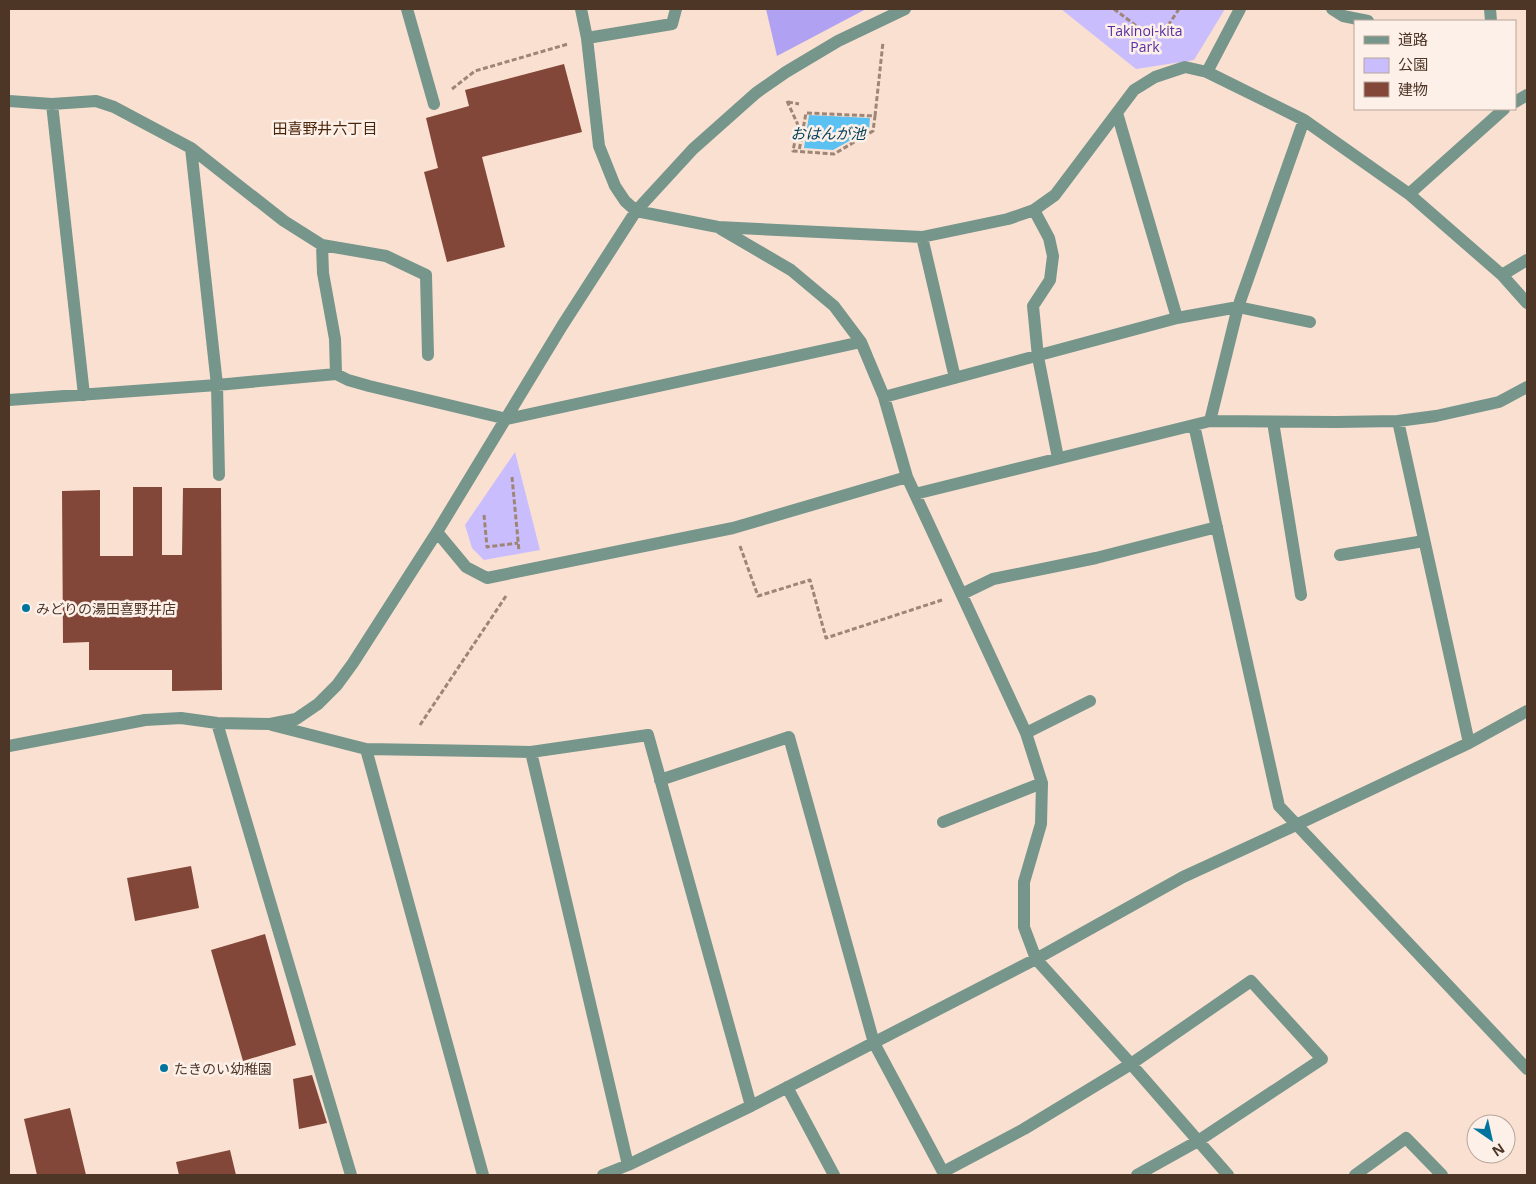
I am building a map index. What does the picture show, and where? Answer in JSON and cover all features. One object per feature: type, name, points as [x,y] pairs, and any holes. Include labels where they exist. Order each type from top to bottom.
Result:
[{"type":"street","points":[[408,9],[434,104]]},
{"type":"street","points":[[581,9],[587,38],[599,146],[615,186],[636,211],[718,227],[922,237],[1008,219],[1034,210],[1054,195],[1134,90],[1155,77],[1186,67],[1207,72],[1304,120],[1409,194],[1502,275],[1527,303]]},
{"type":"street","points":[[587,38],[672,24],[676,9]]},
{"type":"street","points":[[9,746],[145,720],[181,718],[217,723],[270,724],[296,719],[318,704],[337,685],[437,532],[562,326],[636,211],[693,149],[756,93],[786,72],[838,41],[905,9]]},
{"type":"street","points":[[1207,72],[1240,9]]},
{"type":"street","points":[[1332,9],[1343,16],[1363,20]]},
{"type":"street","points":[[1516,101],[1527,95]]},
{"type":"street","points":[[9,102],[52,104],[96,101],[114,107],[191,148],[284,221],[322,245],[386,256],[426,275],[428,355]]},
{"type":"street","points":[[52,104],[84,395]]},
{"type":"street","points":[[1409,194],[1503,110]]},
{"type":"street","points":[[1117,113],[1176,318]]},
{"type":"street","points":[[1210,421],[1238,307],[1304,120]]},
{"type":"street","points":[[191,148],[217,386],[219,474]]},
{"type":"street","points":[[1034,210],[1049,238],[1053,256],[1050,280],[1033,306],[1038,357],[1058,458]]},
{"type":"street","points":[[718,227],[791,270],[834,306],[861,342],[884,397],[908,477],[1026,733],[1042,783],[1041,824],[1024,882],[1024,927],[1036,959],[1228,1175]]},
{"type":"street","points":[[922,237],[955,378]]},
{"type":"street","points":[[322,245],[323,273],[335,338],[336,374]]},
{"type":"street","points":[[1502,275],[1527,260]]},
{"type":"street","points":[[884,397],[1038,357],[1176,318],[1238,307],[1310,322]]},
{"type":"street","points":[[9,400],[217,386],[336,374],[348,380],[369,386],[506,419],[861,342]]},
{"type":"street","points":[[915,494],[1210,421],[1398,421],[1436,416],[1499,402],[1527,387]]},
{"type":"street","points":[[1398,421],[1468,743]]},
{"type":"street","points":[[1273,422],[1301,595]]},
{"type":"street","points":[[1194,425],[1279,806],[1527,1069]]},
{"type":"street","points":[[437,532],[466,567],[487,578],[734,528],[908,477]]},
{"type":"street","points":[[962,594],[993,579],[1096,558],[1217,527]]},
{"type":"street","points":[[1340,554],[1424,541]]},
{"type":"street","points":[[1026,733],[1090,701]]},
{"type":"street","points":[[603,1175],[628,1165],[751,1106],[874,1043],[1036,959],[1183,877],[1468,743],[1527,711]]},
{"type":"street","points":[[217,723],[352,1175]]},
{"type":"street","points":[[270,724],[366,749],[531,752],[648,735],[751,1106]]},
{"type":"street","points":[[660,780],[789,737],[874,1043],[943,1172],[1024,1129],[1131,1064],[1251,981],[1322,1059],[1198,1141],[1137,1175]]},
{"type":"street","points":[[366,749],[483,1175]]},
{"type":"street","points":[[531,752],[628,1165]]},
{"type":"street","points":[[943,822],[1042,783]]},
{"type":"street","points":[[787,1087],[834,1175]]},
{"type":"street","points":[[1355,1175],[1406,1138],[1442,1175]]},
{"type":"path","points":[[1114,9],[1151,37],[1165,30],[1179,9]]},
{"type":"path","points":[[434,104],[475,70],[587,38]]},
{"type":"path","points":[[787,102],[798,125],[793,151],[834,154],[873,131],[884,38]]},
{"type":"path","points":[[782,100],[799,104]]},
{"type":"path","points":[[799,151],[806,113],[876,116]]},
{"type":"path","points":[[798,125],[804,125]]},
{"type":"path","points":[[420,725],[523,570],[518,543],[512,477]]},
{"type":"path","points":[[484,515],[487,547],[518,543]]},
{"type":"path","points":[[734,528],[758,596],[810,580],[826,638],[962,594]]},
{"type":"green space","name":"Takinoi-kita Park","points":[[1061,9],[1225,9],[1194,60],[1136,69]]},
{"type":"green space","points":[[515,452],[540,550],[484,560],[472,548],[465,525]]},
{"type":"shaded area","points":[[766,9],[866,9],[777,56]]},
{"type":"water","name":"おはんが池","points":[[809,115],[870,118],[869,130],[833,150],[804,148]]},
{"type":"building","points":[[564,64],[582,132],[482,157],[505,247],[447,262],[424,172],[438,168],[426,118],[469,106],[465,90]]},
{"type":"building","points":[[133,487],[162,487],[162,555],[182,555],[183,488],[221,488],[222,690],[172,691],[172,670],[89,670],[89,642],[63,643],[62,491],[100,490],[100,556],[133,556]]},
{"type":"building","points":[[191,866],[199,908],[135,921],[127,878]]},
{"type":"building","points":[[265,934],[296,1045],[243,1061],[211,950]]},
{"type":"building","points":[[312,1075],[327,1123],[299,1129],[293,1079]]},
{"type":"building","points":[[70,1108],[86,1175],[37,1175],[24,1119]]},
{"type":"building","points":[[230,1150],[236,1175],[179,1175],[176,1162]]},
{"type":"place","name":"みどりの湯田喜野井店","points":[[26,608]]},
{"type":"place","name":"たきのい幼稚園","points":[[164,1068]]},
{"type":"district","name":"田喜野井六丁目","points":[[325,128]]}]
